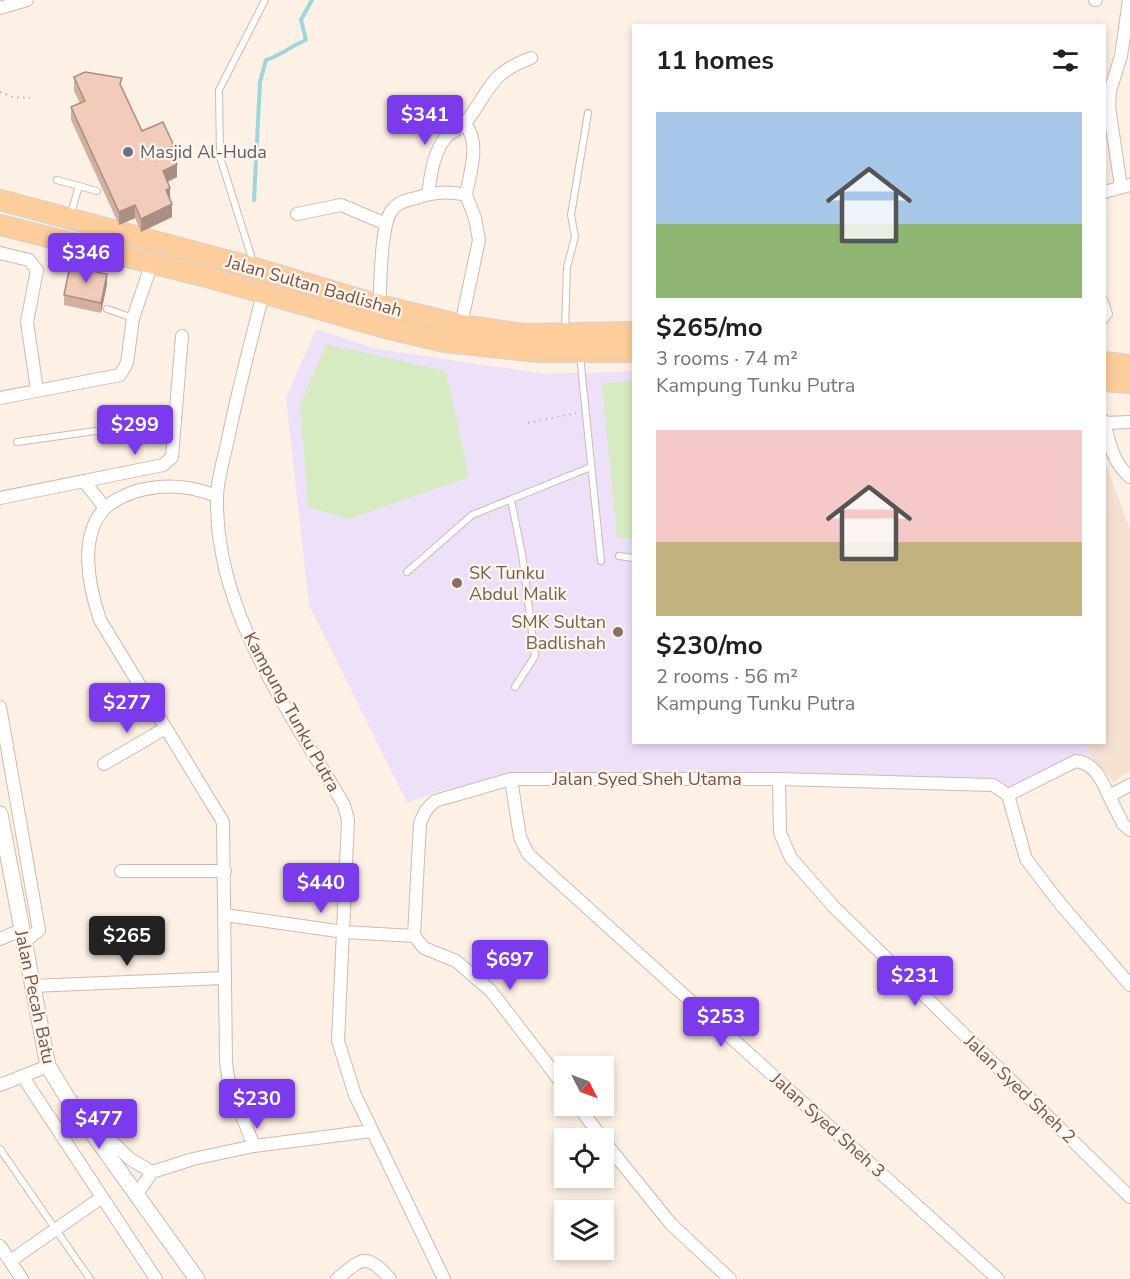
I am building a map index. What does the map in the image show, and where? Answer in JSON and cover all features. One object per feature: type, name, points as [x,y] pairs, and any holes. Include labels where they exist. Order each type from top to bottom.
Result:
[{"type":"main road","name":"Jalan Sultan Badlishah","points":[[0,200],[255,268],[379,305],[461,325],[522,334],[632,332]]},
{"type":"main road","name":"Jalan Sultan Badlishah","points":[[0,225],[152,263],[385,328],[445,342],[538,352],[632,352]]},
{"type":"main road","points":[[1106,362],[1130,365]]},
{"type":"main road","points":[[1106,381],[1130,383]]},
{"type":"street","points":[[0,8],[27,0]]},
{"type":"street","points":[[1106,191],[1125,186],[1109,107],[1110,91],[1121,56],[1129,0]]},
{"type":"street","points":[[428,194],[432,166],[447,137],[465,124],[495,77],[511,65],[531,58]]},
{"type":"street","points":[[461,325],[479,240],[475,218],[466,195],[474,147],[471,132],[465,124]]},
{"type":"street","points":[[379,305],[386,224],[391,211],[400,203],[428,194],[447,191],[466,195]]},
{"type":"street","points":[[297,214],[341,205],[386,224]]},
{"type":"street","points":[[0,253],[29,260],[37,270],[27,322],[37,390]]},
{"type":"street","points":[[0,398],[120,375],[127,363],[133,318],[152,263]]},
{"type":"street","name":"Kampung Tunku Putra","points":[[263,294],[234,409],[216,496],[222,564],[234,604],[264,665],[344,806],[348,820],[338,1041],[355,1095],[371,1131],[444,1279]]},
{"type":"street","points":[[0,498],[164,465],[172,458],[182,336]]},
{"type":"street","points":[[1106,422],[1130,422]]},
{"type":"street","points":[[1106,432],[1120,469],[1130,477]]},
{"type":"street","points":[[84,481],[105,508]]},
{"type":"street","points":[[216,496],[185,487],[149,488],[126,494],[105,508],[97,517],[88,546],[95,604],[100,620],[164,729],[223,822],[227,1071],[254,1146]]},
{"type":"street","points":[[0,707],[39,930],[22,937],[0,939]]},
{"type":"street","points":[[104,764],[164,729]]},
{"type":"street","points":[[1130,830],[1123,824],[1095,770],[1085,762],[1076,761],[1005,792],[1026,858],[1058,902],[1130,985]]},
{"type":"street","name":"Jalan Syed Sheh Utama","points":[[414,936],[420,823],[426,810],[435,801],[511,779],[779,779],[993,785],[1005,792]]},
{"type":"street","name":"Jalan Syed Sheh 3","points":[[511,779],[520,837],[528,854],[998,1279]]},
{"type":"street","name":"Jalan Syed Sheh 2","points":[[779,779],[780,833],[791,858],[832,906],[1130,1197]]},
{"type":"street","points":[[1109,796],[1130,785]]},
{"type":"street","name":"Jalan Pecah Batu","points":[[0,814],[48,1066],[68,1099],[196,1279]]},
{"type":"street","points":[[121,871],[225,871]]},
{"type":"street","points":[[225,915],[344,932],[414,936],[424,948],[456,961],[491,991],[554,1073]]},
{"type":"street","points":[[31,986],[224,978]]},
{"type":"street","points":[[0,1085],[48,1066]]},
{"type":"street","points":[[23,1077],[156,1279]]},
{"type":"street","points":[[68,1099],[130,1159],[152,1172]]},
{"type":"street","points":[[137,1194],[152,1172],[254,1146],[371,1131]]},
{"type":"street","points":[[614,1154],[671,1224],[730,1279]]},
{"type":"street","points":[[10,1261],[101,1198]]},
{"type":"street","points":[[1,1248],[22,1279]]},
{"type":"street","points":[[337,1279],[359,1261],[368,1259],[390,1279]]},
{"type":"lane","points":[[255,268],[220,157],[219,90],[265,0]]},
{"type":"lane","points":[[564,334],[567,267],[575,237],[571,215],[588,113]]},
{"type":"lane","points":[[57,180],[97,191]]},
{"type":"lane","points":[[69,218],[79,186]]},
{"type":"lane","points":[[107,309],[133,318]]},
{"type":"lane","points":[[580,352],[601,561]]},
{"type":"lane","points":[[17,442],[174,420]]},
{"type":"lane","points":[[408,572],[472,515],[591,467]]},
{"type":"lane","points":[[511,500],[522,554],[535,656],[515,687]]},
{"type":"lane","points":[[619,556],[632,558]]},
{"type":"lane","points":[[0,1149],[57,1228],[90,1279]]},
{"type":"path","points":[[0,92],[13,97],[30,98]]},
{"type":"path","points":[[528,423],[585,411]]},
{"type":"shaded area","name":"SK Tunku Abdul Malik","points":[[316,329],[377,349],[545,374],[632,371],[632,744],[1086,744],[1092,758],[1015,791],[995,781],[971,777],[508,777],[438,791],[407,803],[309,605],[286,398]]},
{"type":"shaded area","points":[[1106,464],[1130,530],[1130,770],[1114,782],[1092,758],[1085,744],[1106,744]]},
{"type":"green space","points":[[326,344],[446,371],[469,477],[349,519],[308,507],[300,405]]},
{"type":"green space","points":[[632,380],[632,539],[617,538],[602,384]]},
{"type":"building","name":"Masjid Al-Huda","points":[[85,72],[122,78],[120,84],[142,131],[163,122],[174,146],[169,148],[177,164],[163,171],[170,188],[166,190],[172,204],[141,219],[135,205],[119,212],[71,107],[85,101],[74,77]]},
{"type":"building","points":[[88,263],[97,265],[96,272],[107,274],[101,303],[64,295],[70,266],[87,270]]},
{"type":"waterway","points":[[254,200],[260,82],[266,60],[306,40],[301,20],[312,0]]},
{"type":"place","name":"Masjid Al-Huda","points":[[128,152]]},
{"type":"place","name":"SK Tunku Abdul Malik","points":[[457,583]]},
{"type":"place","name":"SMK Sultan Badlishah","points":[[618,632]]}]
